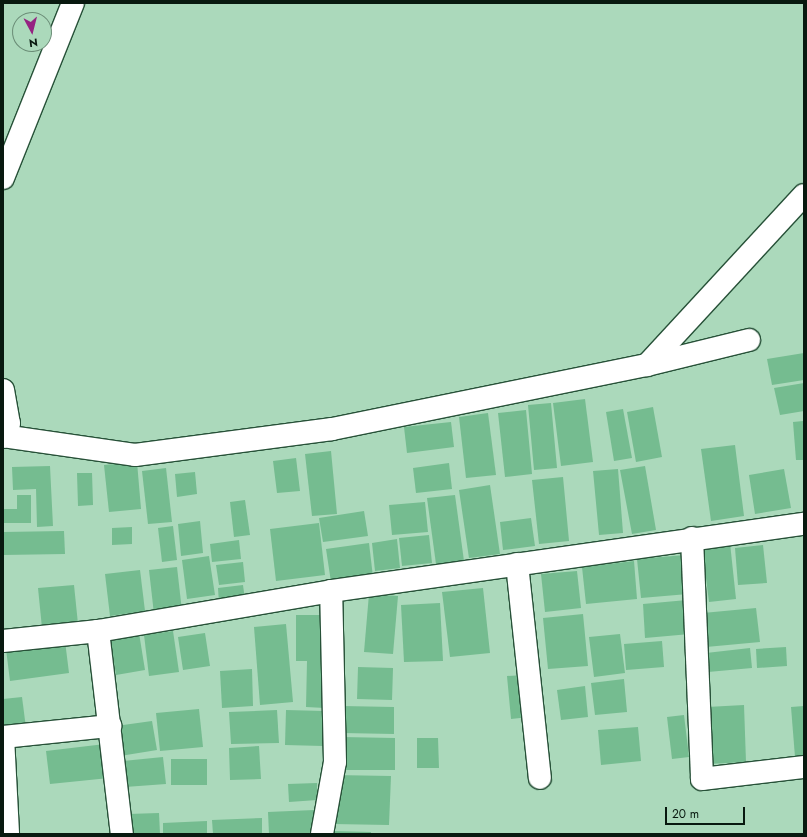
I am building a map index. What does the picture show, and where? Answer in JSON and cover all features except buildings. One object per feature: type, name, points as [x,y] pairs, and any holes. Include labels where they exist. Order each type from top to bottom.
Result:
[{"type":"street","points":[[3,178],[73,3]]},
{"type":"street","points":[[647,365],[804,195]]},
{"type":"street","points":[[3,390],[9,423],[3,437],[135,455],[332,429],[647,365],[749,340]]},
{"type":"street","points":[[3,641],[98,631],[331,591],[692,538],[804,524]]},
{"type":"street","points":[[692,538],[702,779],[804,767]]},
{"type":"street","points":[[517,564],[540,778]]},
{"type":"street","points":[[322,834],[335,762],[331,591]]},
{"type":"street","points":[[98,631],[122,834]]},
{"type":"street","points":[[8,834],[3,737],[110,726]]}]
